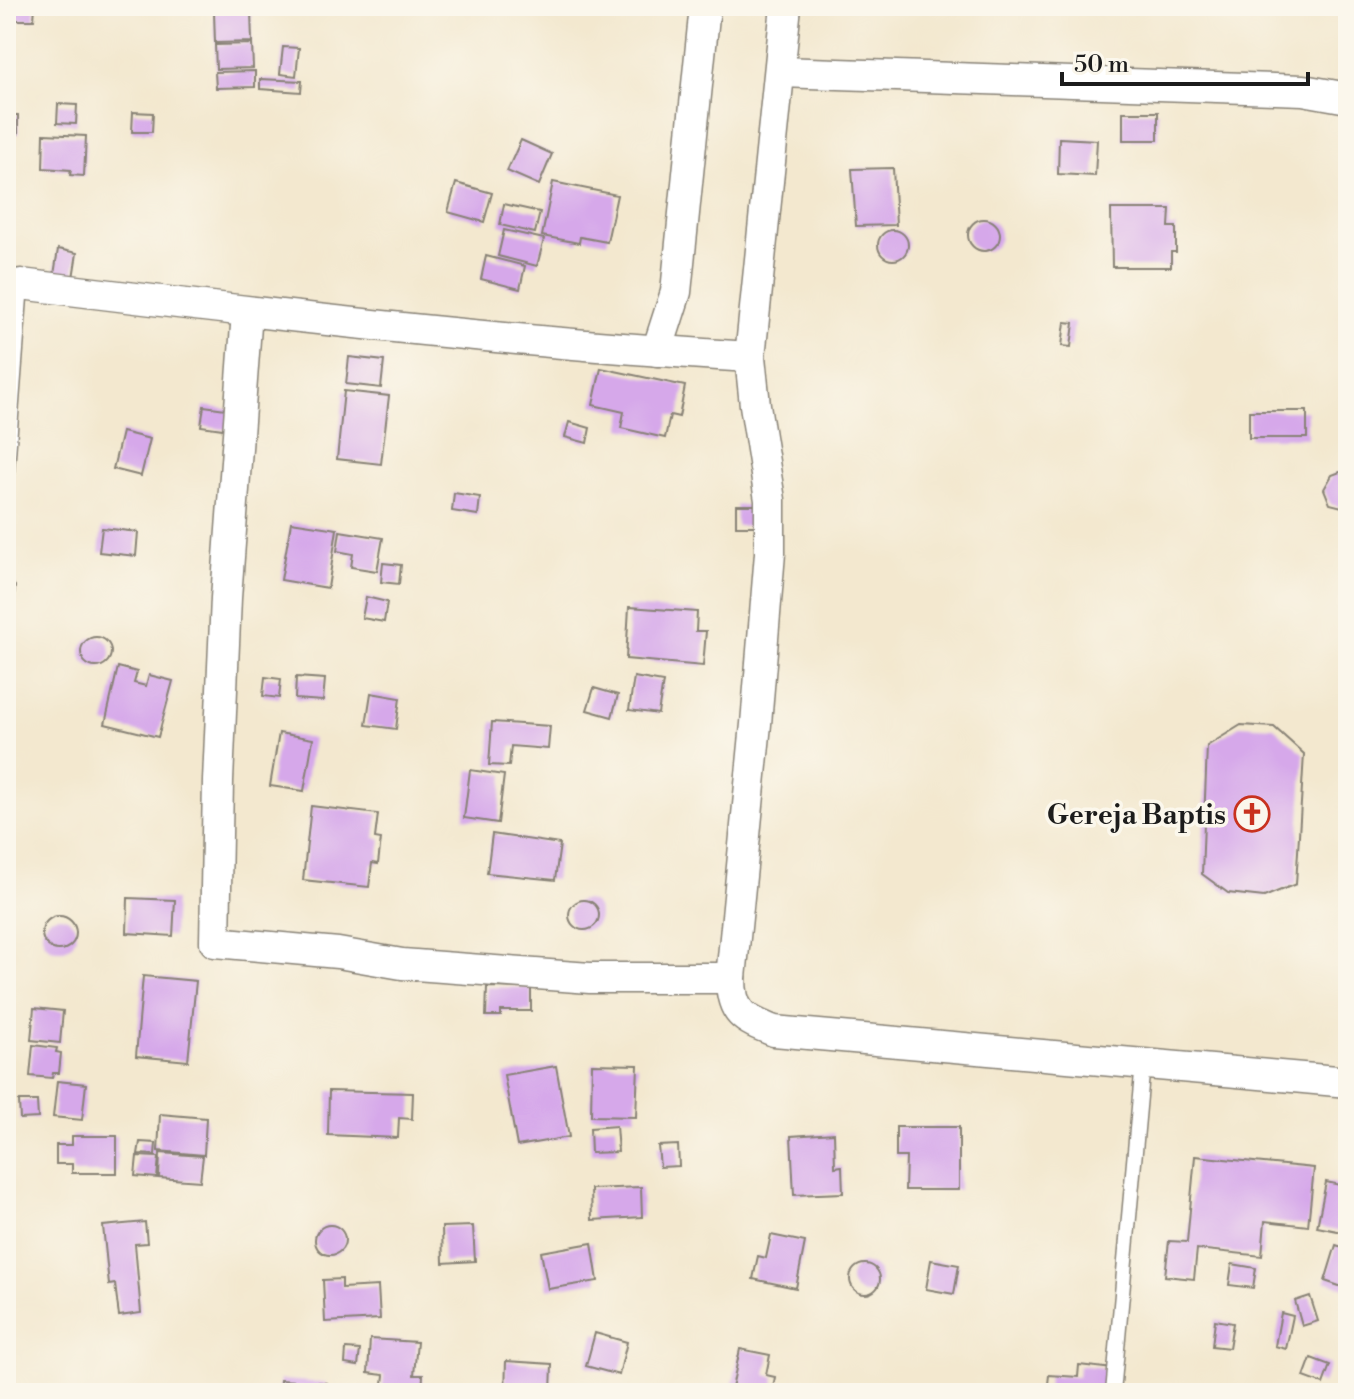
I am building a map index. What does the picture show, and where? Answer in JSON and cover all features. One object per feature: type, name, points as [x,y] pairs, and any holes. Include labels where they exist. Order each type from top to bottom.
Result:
[{"type":"street","points":[[657,351],[676,292],[705,6]]},
{"type":"street","points":[[786,6],[750,357],[770,500],[770,553],[731,978],[731,992],[743,1018],[774,1031],[1348,1082]]},
{"type":"street","points":[[780,72],[1303,90],[1348,98]]},
{"type":"street","points":[[21,284],[247,312],[750,357]]},
{"type":"street","points":[[247,312],[225,613],[215,942],[338,953],[402,964],[590,978],[731,978]]},
{"type":"lane","points":[[6,482],[21,284]]},
{"type":"lane","points":[[1113,1393],[1143,1062]]},
{"type":"building","points":[[6,6],[35,6],[34,20],[6,20]]},
{"type":"building","points":[[251,11],[252,42],[215,43],[214,12]]},
{"type":"building","points":[[252,44],[253,68],[216,69],[215,45]]},
{"type":"building","points":[[283,47],[299,48],[296,76],[280,74]]},
{"type":"building","points":[[255,71],[255,87],[216,88],[215,72]]},
{"type":"building","points":[[260,79],[302,81],[301,92],[260,89]]},
{"type":"building","points":[[58,104],[77,105],[76,124],[57,123]]},
{"type":"building","points":[[133,112],[153,113],[152,132],[132,132]]},
{"type":"building","points":[[1123,112],[1158,112],[1158,140],[1123,140]]},
{"type":"building","points":[[6,115],[18,115],[18,134],[6,134]]},
{"type":"building","points":[[44,134],[86,136],[84,176],[70,175],[71,170],[43,168]]},
{"type":"building","points":[[1059,138],[1097,140],[1095,176],[1058,174]]},
{"type":"building","points":[[521,140],[552,154],[539,185],[507,171]]},
{"type":"building","points":[[893,168],[896,225],[856,226],[852,169]]},
{"type":"building","points":[[553,182],[617,195],[607,242],[580,237],[579,243],[542,236]]},
{"type":"building","points":[[456,183],[492,193],[484,222],[448,212]]},
{"type":"building","points":[[504,204],[540,212],[535,233],[500,225]]},
{"type":"building","points":[[1111,209],[1170,209],[1169,227],[1176,227],[1176,252],[1171,252],[1171,267],[1112,267]]},
{"type":"building","points":[[984,219],[995,224],[1000,235],[995,246],[984,251],[973,246],[968,235],[973,224]]},
{"type":"building","points":[[504,230],[544,239],[537,266],[498,256]]},
{"type":"building","points":[[893,230],[903,235],[908,245],[903,255],[893,260],[883,255],[878,245],[883,235]]},
{"type":"building","points":[[58,249],[77,253],[73,278],[54,275]]},
{"type":"building","points":[[486,256],[525,266],[520,289],[481,279]]},
{"type":"building","points":[[1065,322],[1074,323],[1071,347],[1062,346]]},
{"type":"building","points":[[349,357],[384,361],[381,388],[346,384]]},
{"type":"building","points":[[601,368],[685,386],[679,417],[670,415],[665,438],[621,428],[624,412],[593,405]]},
{"type":"building","points":[[344,391],[389,396],[381,464],[337,459]]},
{"type":"building","points":[[204,406],[233,410],[230,430],[201,426]]},
{"type":"building","points":[[1249,411],[1307,411],[1307,438],[1249,438]]},
{"type":"building","points":[[569,422],[590,428],[587,443],[565,437]]},
{"type":"building","points":[[122,432],[150,439],[141,476],[113,469]]},
{"type":"building","points":[[1348,472],[1346,508],[1330,504],[1324,489],[1332,475]]},
{"type":"building","points":[[454,493],[480,497],[478,515],[452,511]]},
{"type":"building","points":[[736,505],[759,505],[759,526],[736,526]]},
{"type":"building","points":[[291,522],[337,529],[328,588],[281,580]]},
{"type":"building","points":[[102,528],[138,532],[136,556],[99,552]]},
{"type":"building","points":[[340,531],[383,538],[377,571],[351,567],[353,554],[337,551]]},
{"type":"building","points":[[383,563],[401,565],[399,584],[381,582]]},
{"type":"building","points":[[6,577],[15,586],[14,596],[6,604]]},
{"type":"building","points":[[366,597],[387,602],[384,622],[362,618]]},
{"type":"building","points":[[629,607],[697,612],[696,631],[706,631],[703,666],[626,659]]},
{"type":"building","points":[[96,637],[106,642],[111,652],[106,662],[96,667],[86,662],[81,652],[86,642]]},
{"type":"building","points":[[118,667],[137,672],[134,683],[146,686],[149,675],[173,681],[158,737],[105,724]]},
{"type":"building","points":[[265,677],[281,679],[279,698],[263,696]]},
{"type":"building","points":[[296,677],[325,679],[323,701],[295,699]]},
{"type":"building","points":[[634,677],[663,682],[658,714],[629,710]]},
{"type":"building","points":[[594,688],[618,695],[612,717],[587,710]]},
{"type":"building","points":[[371,693],[400,698],[396,729],[366,725]]},
{"type":"building","points":[[492,722],[550,726],[548,749],[511,746],[509,766],[489,765]]},
{"type":"building","name":"Gereja Baptis","points":[[1241,725],[1274,727],[1304,754],[1296,884],[1264,897],[1228,893],[1202,874],[1207,746]]},
{"type":"building","points":[[279,733],[313,739],[304,791],[270,786]]},
{"type":"building","points":[[470,770],[504,775],[498,823],[464,818]]},
{"type":"building","points":[[311,806],[378,814],[375,838],[381,839],[378,864],[372,863],[369,887],[303,880]]},
{"type":"building","points":[[492,834],[560,844],[555,880],[487,873]]},
{"type":"building","points":[[128,898],[175,900],[173,936],[127,933]]},
{"type":"building","points":[[584,900],[590,901],[598,909],[598,921],[590,929],[584,930],[578,929],[570,921],[569,915],[570,909],[578,901]]},
{"type":"building","points":[[59,916],[71,921],[76,933],[71,945],[59,950],[47,945],[42,933],[47,921]]},
{"type":"building","points":[[143,976],[196,981],[188,1061],[136,1056]]},
{"type":"building","points":[[487,987],[531,988],[531,1011],[501,1011],[501,1016],[486,1016]]},
{"type":"building","points":[[34,1008],[63,1011],[60,1043],[31,1040]]},
{"type":"building","points":[[33,1045],[57,1048],[56,1052],[61,1053],[59,1073],[53,1073],[52,1078],[30,1076]]},
{"type":"building","points":[[592,1064],[638,1065],[636,1117],[591,1116]]},
{"type":"building","points":[[556,1066],[569,1137],[517,1146],[504,1075]]},
{"type":"building","points":[[57,1081],[86,1084],[82,1120],[53,1117]]},
{"type":"building","points":[[329,1091],[413,1093],[412,1119],[399,1118],[398,1138],[328,1135]]},
{"type":"building","points":[[19,1101],[37,1101],[38,1118],[20,1119]]},
{"type":"building","points":[[160,1114],[206,1118],[204,1155],[158,1151]]},
{"type":"building","points":[[616,1126],[618,1152],[591,1153],[590,1128]]},
{"type":"building","points":[[896,1127],[959,1127],[959,1190],[905,1190],[906,1157],[896,1157]]},
{"type":"building","points":[[834,1133],[835,1167],[842,1166],[843,1193],[794,1195],[791,1136]]},
{"type":"building","points":[[72,1136],[117,1136],[117,1173],[72,1173],[72,1164],[56,1164],[56,1145],[72,1145]]},
{"type":"building","points":[[140,1142],[156,1143],[155,1155],[138,1154]]},
{"type":"building","points":[[678,1145],[679,1166],[660,1167],[658,1146]]},
{"type":"building","points":[[160,1153],[203,1156],[200,1181],[159,1178]]},
{"type":"building","points":[[137,1156],[159,1157],[157,1178],[135,1176]]},
{"type":"building","points":[[1195,1156],[1314,1168],[1308,1226],[1265,1221],[1262,1256],[1197,1249],[1194,1279],[1165,1276],[1169,1241],[1187,1242]]},
{"type":"building","points":[[1346,1180],[1348,1233],[1317,1227],[1326,1182],[1345,1186]]},
{"type":"building","points":[[641,1187],[642,1217],[592,1220],[591,1189]]},
{"type":"building","points":[[145,1222],[147,1243],[135,1244],[141,1313],[119,1316],[115,1284],[109,1285],[103,1226]]},
{"type":"building","points":[[330,1225],[336,1226],[344,1234],[344,1246],[336,1254],[330,1255],[324,1254],[316,1246],[315,1240],[316,1234],[324,1226]]},
{"type":"building","points":[[473,1226],[475,1261],[443,1263],[442,1227]]},
{"type":"building","points":[[771,1235],[805,1242],[796,1288],[753,1279],[758,1256],[766,1258]]},
{"type":"building","points":[[592,1243],[598,1281],[548,1289],[541,1252]]},
{"type":"building","points":[[1336,1245],[1348,1249],[1348,1289],[1325,1281]]},
{"type":"building","points":[[931,1260],[959,1265],[954,1294],[926,1289]]},
{"type":"building","points":[[865,1264],[876,1268],[880,1279],[876,1290],[865,1294],[854,1290],[850,1279],[854,1268]]},
{"type":"building","points":[[1232,1264],[1256,1268],[1253,1288],[1229,1285]]},
{"type":"building","points":[[342,1279],[342,1288],[378,1286],[380,1319],[325,1322],[323,1280]]},
{"type":"building","points":[[1310,1296],[1318,1321],[1302,1326],[1295,1301]]},
{"type":"building","points":[[1281,1313],[1293,1316],[1286,1349],[1275,1346]]},
{"type":"building","points":[[1215,1320],[1233,1323],[1229,1348],[1212,1346]]},
{"type":"building","points":[[595,1333],[627,1342],[619,1375],[586,1366]]},
{"type":"building","points":[[370,1339],[417,1342],[414,1375],[423,1375],[422,1393],[382,1392],[384,1375],[368,1373]]},
{"type":"building","points":[[346,1349],[360,1350],[358,1366],[345,1364]]},
{"type":"building","points":[[740,1349],[770,1355],[766,1375],[775,1377],[772,1393],[731,1393]]},
{"type":"building","points":[[1311,1358],[1330,1365],[1323,1384],[1304,1377]]},
{"type":"building","points":[[506,1361],[552,1364],[551,1393],[505,1393]]},
{"type":"building","points":[[1079,1365],[1113,1369],[1110,1393],[1047,1393],[1049,1375],[1078,1377]]},
{"type":"building","points":[[280,1380],[326,1383],[325,1393],[279,1393]]},
{"type":"place","name":"Gereja Baptis","points":[[1252,814]]}]
